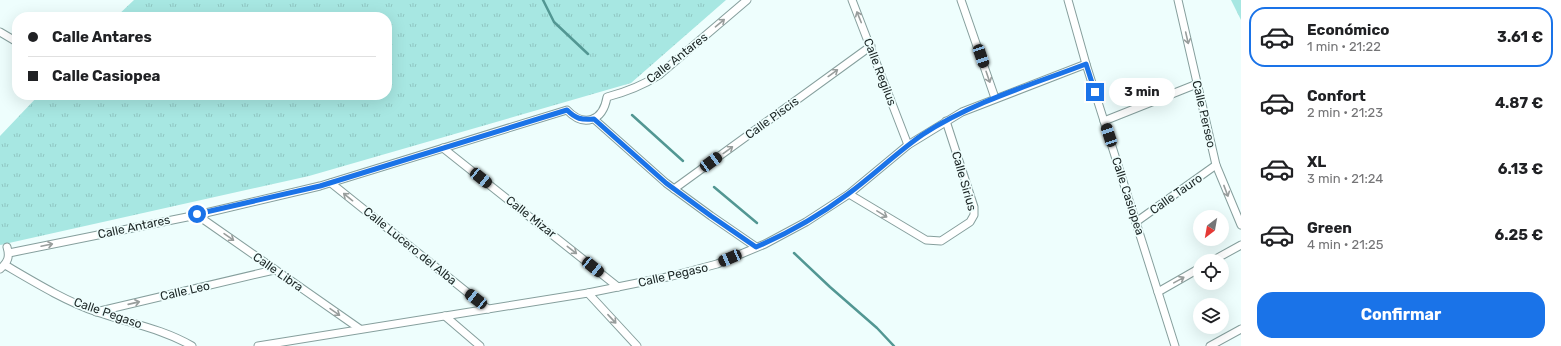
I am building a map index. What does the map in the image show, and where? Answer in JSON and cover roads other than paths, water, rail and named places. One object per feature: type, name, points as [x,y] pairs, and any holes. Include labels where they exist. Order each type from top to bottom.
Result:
[{"type":"street","name":"Calle Antares","points":[[2,267],[8,259],[8,250],[197,214],[331,183],[567,110],[574,117],[583,120],[594,119],[601,113],[605,106],[607,97],[626,92],[659,75],[747,0]]},
{"type":"street","name":"Calle Regilus","points":[[852,0],[908,145]]},
{"type":"street","points":[[961,0],[995,98]]},
{"type":"street","name":"Calle Casiopea","points":[[1068,0],[1086,64],[1176,346]]},
{"type":"street","name":"Calle Perseo","points":[[1178,0],[1216,165],[1241,225]]},
{"type":"street","points":[[0,32],[12,39]]},
{"type":"street","name":"Calle Piscis","points":[[674,189],[871,46]]},
{"type":"street","name":"Calle Pegaso","points":[[258,346],[588,293],[672,276],[717,264],[756,247],[806,222],[848,194],[908,145],[962,112],[1086,64]]},
{"type":"street","points":[[1104,121],[1197,84]]},
{"type":"street","points":[[594,119],[674,189],[756,247]]},
{"type":"street","name":"Calle Sirius","points":[[848,194],[926,240],[941,241],[970,222],[974,215],[974,208],[946,121]]},
{"type":"street","name":"Calle Mizar","points":[[443,148],[618,287]]},
{"type":"street","name":"Calle Tauro","points":[[1136,222],[1216,165]]},
{"type":"street","name":"Calle Lucero del Alba","points":[[331,183],[488,309]]},
{"type":"street","name":"Calle Libra","points":[[197,214],[274,270],[360,329]]},
{"type":"street","points":[[1225,254],[1241,245]]},
{"type":"street","name":"Calle Pegaso","points":[[2,267],[96,312],[156,329],[192,346]]},
{"type":"street","name":"Calle Leo","points":[[96,312],[274,270]]},
{"type":"street","points":[[1158,292],[1193,272]]},
{"type":"street","points":[[588,293],[637,346]]},
{"type":"street","points":[[445,316],[480,346]]},
{"type":"street","points":[[1210,346],[1241,329]]},
{"type":"waterway","points":[[543,0],[554,22],[588,54]]},
{"type":"waterway","points":[[632,115],[683,161]]},
{"type":"waterway","points":[[714,187],[757,223]]},
{"type":"waterway","points":[[794,253],[877,328],[894,346]]}]
